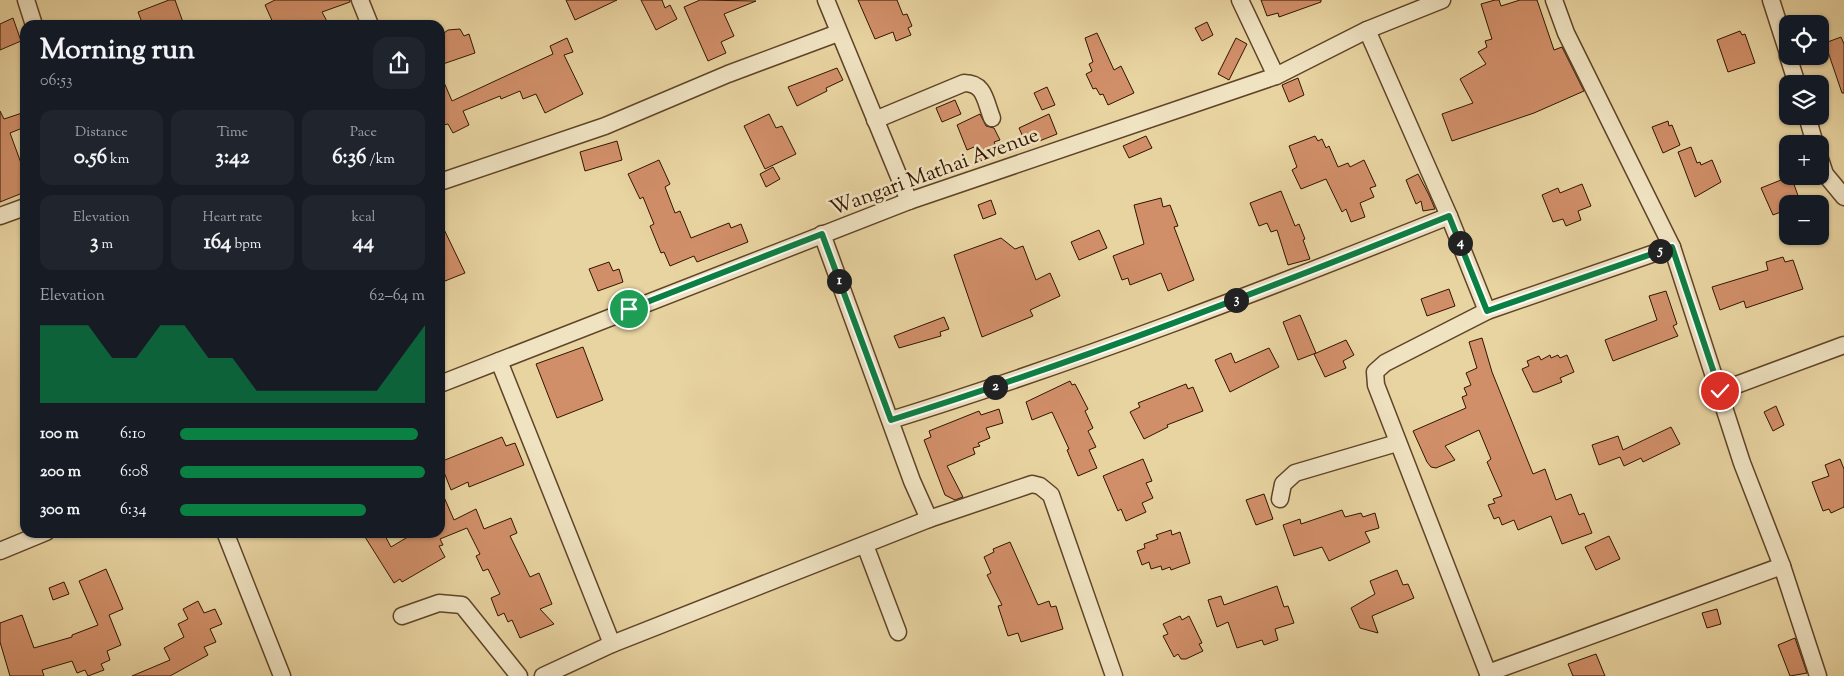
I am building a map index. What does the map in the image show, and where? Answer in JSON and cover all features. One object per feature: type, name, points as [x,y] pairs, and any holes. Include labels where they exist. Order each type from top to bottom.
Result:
[{"type":"street","points":[[26,0],[32,20]]},
{"type":"street","points":[[360,0],[368,20]]},
{"type":"street","points":[[826,0],[908,200]]},
{"type":"street","points":[[1240,0],[1276,76]]},
{"type":"street","name":"Wangari Mathai Avenue","points":[[445,382],[908,200],[1276,76],[1367,30],[1442,0]]},
{"type":"street","points":[[1554,0],[1566,33],[1672,247],[1742,463],[1782,566],[1818,676]]},
{"type":"street","points":[[1771,0],[1779,26]]},
{"type":"street","points":[[1367,30],[1449,216],[1487,311]]},
{"type":"street","points":[[445,180],[605,126],[728,74],[838,33]]},
{"type":"street","points":[[874,120],[964,83],[974,83],[980,87],[992,118]]},
{"type":"street","points":[[1829,179],[1844,197]]},
{"type":"street","points":[[0,216],[20,209]]},
{"type":"street","points":[[891,420],[1013,382],[1303,275],[1449,216]]},
{"type":"street","points":[[822,234],[912,481],[929,519]]},
{"type":"street","points":[[1672,247],[1487,311],[1385,363],[1375,372],[1376,385],[1489,675],[1782,566]]},
{"type":"street","points":[[1720,391],[1844,344]]},
{"type":"street","points":[[499,361],[612,644]]},
{"type":"street","points":[[1280,499],[1284,484],[1295,473],[1397,443]]},
{"type":"street","points":[[543,676],[612,644],[929,519],[1032,484],[1040,486],[1051,495],[1114,676]]},
{"type":"street","points":[[0,551],[31,538]]},
{"type":"street","points":[[227,538],[282,676]]},
{"type":"street","points":[[864,545],[898,632]]},
{"type":"street","points":[[402,616],[439,603],[462,606],[519,676]]},
{"type":"building","points":[[169,0],[175,0],[182,20],[141,20],[138,12]]},
{"type":"building","points":[[275,0],[350,0],[350,2],[322,12],[326,20],[272,20],[265,5]]},
{"type":"building","points":[[566,0],[617,0],[575,20]]},
{"type":"building","points":[[641,0],[662,0],[665,8],[670,5],[677,19],[656,30]]},
{"type":"building","points":[[700,0],[756,1],[724,14],[734,36],[721,42],[726,53],[708,61],[684,7]]},
{"type":"building","points":[[858,0],[897,0],[903,15],[907,14],[912,26],[908,28],[911,35],[896,41],[893,32],[875,39]]},
{"type":"building","points":[[1261,0],[1321,0],[1321,2],[1279,17],[1278,13],[1267,16]]},
{"type":"building","points":[[1499,0],[1501,6],[1520,0],[1537,0],[1554,50],[1562,47],[1584,91],[1534,113],[1452,141],[1442,114],[1473,103],[1460,79],[1486,64],[1478,52],[1487,47],[1485,41],[1492,39],[1481,4]]},
{"type":"building","points":[[13,18],[20,41],[0,50],[0,24]]},
{"type":"building","points":[[1207,22],[1213,35],[1202,41],[1195,28]]},
{"type":"building","points":[[460,29],[464,36],[469,34],[475,53],[445,63],[445,32],[448,30]]},
{"type":"building","points":[[1740,31],[1742,35],[1745,34],[1755,63],[1728,72],[1717,40]]},
{"type":"building","points":[[1097,33],[1114,70],[1121,66],[1134,93],[1108,105],[1103,94],[1100,95],[1096,88],[1093,89],[1086,74],[1092,71],[1089,64],[1093,62],[1085,38]]},
{"type":"building","points":[[1841,37],[1844,44],[1844,93],[1842,93],[1829,55],[1829,42]]},
{"type":"building","points":[[567,38],[573,52],[564,55],[583,94],[545,113],[536,94],[523,99],[520,91],[501,99],[500,96],[463,111],[469,125],[453,133],[448,124],[445,125],[445,85],[452,101],[553,54],[550,46]]},
{"type":"building","points":[[1236,38],[1247,44],[1229,80],[1218,74]]},
{"type":"building","points":[[837,68],[843,80],[826,88],[827,91],[797,106],[788,87]]},
{"type":"building","points":[[1298,78],[1304,95],[1289,102],[1282,85]]},
{"type":"building","points":[[1047,87],[1055,105],[1042,110],[1034,93]]},
{"type":"building","points":[[955,100],[961,114],[942,122],[936,108]]},
{"type":"building","points":[[0,111],[4,119],[20,114],[20,129],[10,133],[20,160],[20,194],[0,202]]},
{"type":"building","points":[[769,114],[776,128],[782,126],[796,154],[765,169],[744,126]]},
{"type":"building","points":[[980,114],[986,126],[994,128],[1000,140],[994,142],[999,153],[980,161],[974,147],[967,150],[957,125]]},
{"type":"building","points":[[1049,114],[1057,134],[1027,146],[1019,128]]},
{"type":"building","points":[[1668,121],[1669,126],[1672,125],[1680,145],[1663,153],[1652,127]]},
{"type":"building","points":[[1146,136],[1152,148],[1129,158],[1123,146]]},
{"type":"building","points":[[1315,136],[1318,141],[1322,139],[1326,148],[1329,146],[1338,167],[1348,163],[1350,167],[1364,160],[1376,186],[1370,188],[1374,197],[1360,203],[1365,217],[1351,222],[1346,209],[1342,212],[1326,179],[1301,189],[1292,170],[1297,167],[1289,146]]},
{"type":"building","points":[[617,141],[622,160],[585,171],[580,152]]},
{"type":"building","points":[[1691,147],[1697,163],[1700,162],[1701,165],[1712,160],[1721,182],[1695,197],[1678,152]]},
{"type":"building","points":[[659,160],[670,184],[665,187],[675,213],[680,211],[691,238],[729,223],[731,228],[741,224],[748,242],[697,262],[694,256],[670,266],[664,252],[661,253],[650,226],[654,224],[643,197],[640,199],[628,174]]},
{"type":"building","points":[[773,167],[780,179],[766,187],[760,174]]},
{"type":"building","points":[[1418,174],[1435,209],[1423,211],[1421,201],[1416,204],[1406,180]]},
{"type":"building","points":[[1779,181],[1779,185],[1794,185],[1798,195],[1779,195],[1779,213],[1773,215],[1761,188]]},
{"type":"building","points":[[1582,184],[1591,206],[1578,211],[1581,220],[1566,226],[1563,219],[1553,222],[1542,195],[1558,188],[1560,193]]},
{"type":"building","points":[[1281,191],[1295,226],[1299,224],[1310,259],[1288,265],[1277,230],[1271,232],[1267,223],[1259,226],[1250,203]]},
{"type":"building","points":[[1161,198],[1163,207],[1170,205],[1178,226],[1174,227],[1194,280],[1168,291],[1161,273],[1130,285],[1128,278],[1122,280],[1113,256],[1144,244],[1134,205]]},
{"type":"building","points":[[991,200],[996,214],[983,219],[978,205]]},
{"type":"building","points":[[1099,230],[1107,248],[1079,260],[1071,242]]},
{"type":"building","points":[[445,231],[465,273],[445,281]]},
{"type":"building","points":[[1001,238],[1015,249],[1023,246],[1036,280],[1050,273],[1060,296],[1030,310],[1033,316],[982,337],[954,255]]},
{"type":"building","points":[[1783,257],[1785,262],[1793,260],[1803,289],[1746,308],[1744,301],[1720,310],[1712,287],[1768,270],[1766,262]]},
{"type":"building","points":[[609,262],[613,271],[619,269],[623,282],[598,291],[589,269]]},
{"type":"building","points":[[1449,289],[1455,306],[1427,316],[1421,299]]},
{"type":"building","points":[[1666,291],[1677,324],[1673,326],[1678,336],[1613,361],[1605,340],[1657,320],[1649,296]]},
{"type":"building","points":[[1300,315],[1316,353],[1298,360],[1283,322]]},
{"type":"building","points":[[944,317],[949,329],[940,332],[941,336],[899,348],[894,336]]},
{"type":"building","points":[[1482,338],[1492,372],[1533,474],[1545,469],[1556,500],[1571,494],[1579,515],[1584,513],[1592,533],[1562,544],[1551,516],[1518,530],[1514,520],[1502,525],[1499,517],[1494,519],[1488,505],[1495,503],[1493,499],[1502,496],[1487,462],[1491,459],[1479,430],[1445,446],[1455,460],[1436,468],[1431,467],[1427,462],[1413,431],[1466,408],[1462,397],[1467,395],[1464,388],[1471,385],[1466,373],[1477,368],[1469,342]]},
{"type":"building","points":[[1346,340],[1354,355],[1343,361],[1346,368],[1325,377],[1314,354]]},
{"type":"building","points":[[583,347],[603,400],[557,418],[536,364]]},
{"type":"building","points":[[1269,348],[1279,367],[1230,392],[1215,360],[1231,353],[1235,363]]},
{"type":"building","points":[[1550,355],[1551,358],[1558,355],[1560,358],[1567,355],[1574,372],[1560,378],[1562,382],[1533,392],[1522,369],[1529,366],[1527,361],[1539,356],[1541,360]]},
{"type":"building","points":[[1070,381],[1072,385],[1075,384],[1088,409],[1085,411],[1093,428],[1088,431],[1096,447],[1089,450],[1097,468],[1078,476],[1067,450],[1069,449],[1052,412],[1032,420],[1026,402]]},
{"type":"building","points":[[1186,384],[1188,389],[1193,387],[1203,411],[1167,425],[1168,427],[1144,439],[1130,412],[1140,407],[1138,403]]},
{"type":"building","points":[[1776,406],[1784,425],[1773,431],[1764,412]]},
{"type":"building","points":[[999,409],[1003,423],[986,428],[990,438],[978,443],[980,446],[973,448],[975,454],[947,466],[963,497],[955,500],[945,495],[924,440],[931,437],[929,431],[979,411],[981,415]]},
{"type":"building","points":[[1671,427],[1680,444],[1643,462],[1641,458],[1624,466],[1620,457],[1599,465],[1592,445],[1618,436],[1623,450]]},
{"type":"building","points":[[502,437],[506,446],[515,443],[524,465],[469,487],[468,482],[451,490],[445,475],[445,460]]},
{"type":"building","points":[[1143,459],[1152,481],[1146,483],[1153,498],[1142,503],[1146,512],[1126,521],[1121,509],[1118,511],[1103,476]]},
{"type":"building","points":[[1840,459],[1844,469],[1844,507],[1831,513],[1829,509],[1823,511],[1812,482],[1829,476],[1825,465]]},
{"type":"building","points":[[1264,494],[1273,519],[1256,525],[1246,500]]},
{"type":"building","points":[[445,499],[454,520],[476,509],[484,529],[511,518],[517,533],[510,536],[530,577],[539,573],[552,604],[540,609],[554,624],[520,638],[512,620],[508,622],[504,613],[498,616],[491,598],[500,594],[488,569],[483,571],[476,556],[480,554],[467,528],[445,537]]},
{"type":"building","points":[[1342,510],[1345,517],[1361,513],[1363,517],[1375,513],[1379,528],[1365,532],[1370,542],[1329,561],[1322,547],[1294,556],[1283,525],[1300,519],[1301,524]]},
{"type":"building","points":[[1171,530],[1172,535],[1180,532],[1190,563],[1171,570],[1170,567],[1162,570],[1161,566],[1151,569],[1149,562],[1142,565],[1137,551],[1145,548],[1144,544],[1158,539],[1156,535]]},
{"type":"building","points":[[1609,536],[1620,559],[1596,570],[1585,547]]},
{"type":"building","points":[[366,538],[386,538],[391,547],[406,538],[442,538],[440,539],[443,545],[439,546],[445,557],[402,582],[400,579],[394,583]]},
{"type":"building","points":[[1010,542],[1038,605],[1049,601],[1051,607],[1056,606],[1063,629],[1021,642],[1018,633],[1008,636],[998,606],[1002,605],[987,575],[991,573],[984,557],[994,552],[993,549]]},
{"type":"building","points":[[106,569],[123,609],[109,615],[121,645],[107,651],[110,660],[101,664],[104,670],[88,676],[85,670],[77,673],[72,661],[42,670],[44,676],[10,676],[0,642],[0,623],[22,615],[34,648],[72,637],[72,635],[98,625],[79,581]]},
{"type":"building","points":[[1397,570],[1403,585],[1408,584],[1414,598],[1372,616],[1378,633],[1360,628],[1351,608],[1375,594],[1370,581]]},
{"type":"building","points":[[64,582],[69,594],[53,600],[49,588]]},
{"type":"building","points":[[1277,586],[1284,607],[1288,606],[1294,623],[1275,629],[1278,640],[1264,645],[1262,640],[1237,648],[1228,622],[1217,627],[1208,600],[1221,596],[1224,605]]},
{"type":"building","points":[[198,601],[204,613],[215,609],[222,624],[210,629],[216,642],[204,647],[208,655],[170,676],[132,676],[170,660],[164,648],[184,637],[178,624],[188,619],[183,609]]},
{"type":"building","points":[[1717,609],[1721,624],[1707,628],[1702,613]]},
{"type":"building","points":[[1180,616],[1182,620],[1189,616],[1202,643],[1199,644],[1203,651],[1186,659],[1181,659],[1178,654],[1174,657],[1163,636],[1168,634],[1163,624]]},
{"type":"building","points":[[1795,638],[1807,673],[1790,676],[1778,645]]},
{"type":"building","points":[[1596,654],[1605,676],[1573,676],[1568,664]]},
{"type":"route","points":[[629,309],[822,234],[891,420],[1013,382],[1303,275],[1449,216],[1487,311],[1672,247],[1720,391]]}]
